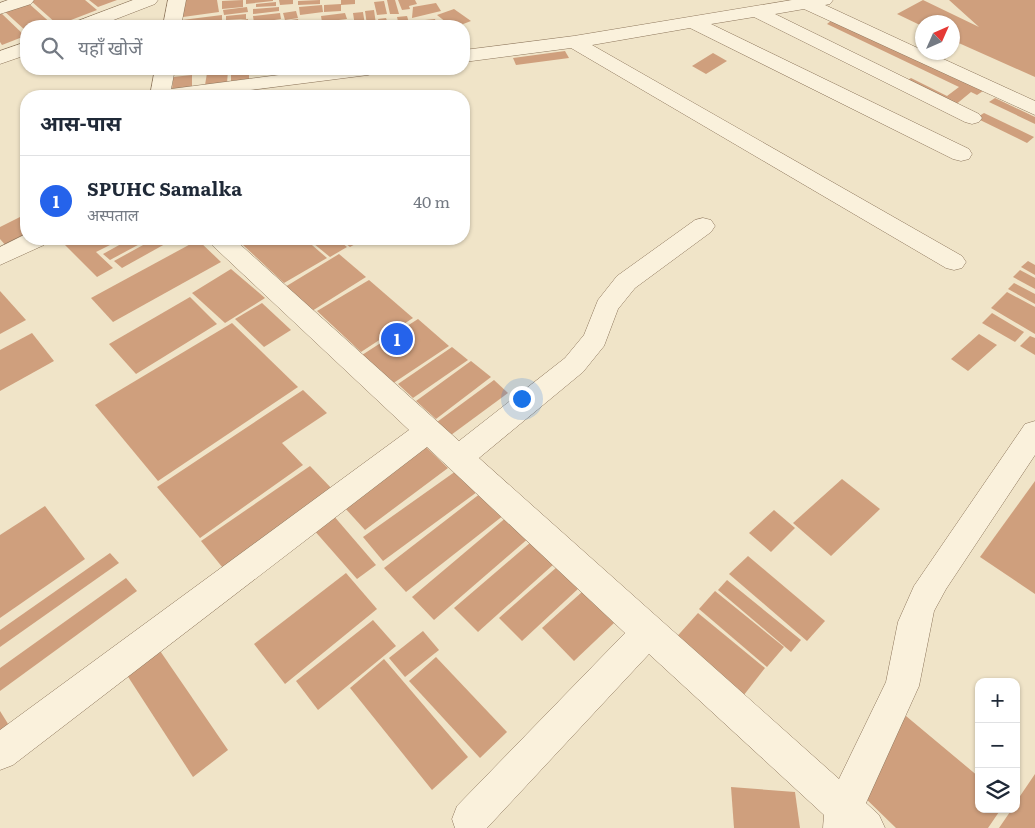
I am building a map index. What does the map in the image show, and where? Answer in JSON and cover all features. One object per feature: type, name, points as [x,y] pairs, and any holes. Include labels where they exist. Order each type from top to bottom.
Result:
[{"type":"street","points":[[0,9],[25,0]]},
{"type":"street","points":[[97,20],[149,0]]},
{"type":"street","points":[[173,20],[177,0]]},
{"type":"street","points":[[470,55],[574,42],[815,1],[1035,109]]},
{"type":"street","points":[[755,11],[972,118]]},
{"type":"street","points":[[690,21],[961,154]]},
{"type":"street","points":[[574,42],[954,262]]},
{"type":"street","points":[[0,58],[20,50]]},
{"type":"street","points":[[161,90],[164,75]]},
{"type":"street","points":[[206,90],[322,75]]},
{"type":"street","points":[[459,458],[574,365],[595,339],[607,306],[626,282],[703,226]]},
{"type":"street","points":[[0,257],[24,245]]},
{"type":"street","points":[[233,245],[850,822],[902,686],[913,627],[922,603],[935,578],[1035,432]]},
{"type":"street","points":[[0,752],[429,430]]},
{"type":"street","points":[[470,819],[648,632]]},
{"type":"building","points":[[30,0],[85,0],[97,10],[71,20],[52,20]]},
{"type":"building","points":[[89,0],[117,0],[98,7]]},
{"type":"building","points":[[182,0],[217,0],[219,12],[183,17]]},
{"type":"building","points":[[243,0],[243,7],[222,9],[222,1]]},
{"type":"building","points":[[246,0],[273,0],[273,1],[246,4]]},
{"type":"building","points":[[279,0],[293,0],[293,4],[280,5]]},
{"type":"building","points":[[320,0],[320,4],[298,5],[298,1]]},
{"type":"building","points":[[341,0],[355,0],[355,4],[341,5]]},
{"type":"building","points":[[387,0],[395,0],[399,14],[390,14]]},
{"type":"building","points":[[398,0],[415,0],[417,4],[409,6],[410,9],[402,10]]},
{"type":"building","points":[[923,0],[954,15],[915,15],[915,23],[897,14]]},
{"type":"building","points":[[949,0],[1035,0],[1035,77],[960,44],[960,18],[979,27]]},
{"type":"building","points":[[26,1],[47,20],[20,20],[20,26],[3,10]]},
{"type":"building","points":[[384,1],[387,14],[377,15],[374,2]]},
{"type":"building","points":[[276,2],[276,6],[256,7],[256,4]]},
{"type":"building","points":[[436,3],[441,11],[412,18],[413,7]]},
{"type":"building","points":[[341,4],[341,11],[324,12],[324,5]]},
{"type":"building","points":[[322,5],[323,12],[300,15],[299,7]]},
{"type":"building","points":[[247,7],[248,12],[224,15],[223,10]]},
{"type":"building","points":[[279,7],[279,11],[253,14],[253,9]]},
{"type":"building","points":[[454,9],[470,20],[443,20],[437,15]]},
{"type":"building","points":[[374,10],[375,20],[366,20],[365,11]]},
{"type":"building","points":[[296,11],[298,18],[285,20],[283,13]]},
{"type":"building","points":[[0,12],[20,31],[20,38],[2,45],[0,42]]},
{"type":"building","points":[[363,12],[364,20],[354,20],[353,13]]},
{"type":"building","points":[[280,13],[281,19],[254,20],[253,16]]},
{"type":"building","points":[[345,13],[347,19],[322,20],[321,16]]},
{"type":"building","points":[[246,14],[246,19],[226,20],[226,16]]},
{"type":"building","points":[[222,15],[222,20],[182,20]]},
{"type":"building","points":[[407,16],[408,20],[398,20],[397,17]]},
{"type":"building","points":[[832,20],[983,91],[977,95],[971,92],[954,106],[905,82],[911,78],[947,96],[959,87],[827,24]]},
{"type":"building","points":[[565,51],[569,58],[516,65],[513,58]]},
{"type":"building","points":[[713,53],[727,61],[706,74],[692,66]]},
{"type":"building","points":[[192,75],[192,88],[172,90],[173,77]]},
{"type":"building","points":[[207,75],[228,75],[227,83],[205,85]]},
{"type":"building","points":[[231,75],[249,75],[249,79],[231,81]]},
{"type":"building","points":[[995,98],[1035,117],[1035,124],[989,102]]},
{"type":"building","points":[[984,113],[1034,137],[1027,143],[976,118]]},
{"type":"building","points":[[20,217],[20,241],[7,247],[0,239],[0,227]]},
{"type":"building","points":[[65,245],[110,245],[96,252],[113,268],[97,277]]},
{"type":"building","points":[[119,245],[138,245],[110,260],[103,254]]},
{"type":"building","points":[[143,245],[163,245],[122,268],[114,261]]},
{"type":"building","points":[[189,245],[203,245],[221,262],[113,322],[91,298]]},
{"type":"building","points":[[243,245],[312,245],[327,258],[284,283]]},
{"type":"building","points":[[315,245],[344,245],[347,247],[330,257]]},
{"type":"building","points":[[339,254],[366,277],[312,311],[285,287]]},
{"type":"building","points":[[1028,261],[1035,265],[1035,275],[1021,267]]},
{"type":"building","points":[[231,269],[265,298],[225,323],[192,293]]},
{"type":"building","points":[[1020,270],[1035,278],[1035,289],[1013,277]]},
{"type":"building","points":[[369,280],[413,318],[361,352],[317,311]]},
{"type":"building","points":[[1014,283],[1035,294],[1035,304],[1008,289]]},
{"type":"building","points":[[0,291],[26,320],[0,334]]},
{"type":"building","points":[[1007,292],[1035,307],[1035,334],[991,308]]},
{"type":"building","points":[[190,297],[217,324],[136,374],[109,344]]},
{"type":"building","points":[[262,303],[291,330],[264,347],[235,319]]},
{"type":"building","points":[[992,313],[1024,332],[1015,342],[982,323]]},
{"type":"building","points":[[418,319],[449,346],[392,384],[362,355]]},
{"type":"building","points":[[232,323],[298,387],[158,481],[95,405]]},
{"type":"building","points":[[32,333],[54,361],[0,391],[0,350]]},
{"type":"building","points":[[979,334],[997,345],[968,371],[951,359]]},
{"type":"building","points":[[1030,336],[1035,338],[1035,355],[1020,346]]},
{"type":"building","points":[[452,347],[468,360],[413,398],[398,384]]},
{"type":"building","points":[[471,361],[491,377],[436,419],[416,401]]},
{"type":"building","points":[[494,380],[508,393],[451,435],[437,422]]},
{"type":"building","points":[[303,390],[327,413],[282,443],[303,465],[200,538],[157,487]]},
{"type":"building","points":[[426,447],[448,468],[365,530],[344,507]]},
{"type":"building","points":[[310,466],[336,493],[227,573],[201,541]]},
{"type":"building","points":[[456,471],[477,492],[383,561],[363,537]]},
{"type":"building","points":[[842,479],[880,509],[831,556],[793,523]]},
{"type":"building","points":[[1035,481],[1035,594],[980,557]]},
{"type":"building","points":[[481,493],[504,515],[406,592],[384,568]]},
{"type":"building","points":[[45,506],[85,559],[0,618],[0,535]]},
{"type":"building","points":[[774,510],[795,528],[771,552],[749,533]]},
{"type":"building","points":[[333,515],[376,565],[357,579],[313,529]]},
{"type":"building","points":[[508,516],[530,537],[434,620],[412,597]]},
{"type":"building","points":[[531,542],[554,564],[478,632],[454,608]]},
{"type":"building","points":[[110,553],[119,563],[0,647],[0,630]]},
{"type":"building","points":[[748,556],[825,621],[807,641],[729,574]]},
{"type":"building","points":[[557,567],[579,588],[522,641],[499,618]]},
{"type":"building","points":[[346,573],[377,609],[285,684],[254,644]]},
{"type":"building","points":[[126,578],[137,591],[0,691],[0,668]]},
{"type":"building","points":[[727,580],[801,640],[791,652],[718,590]]},
{"type":"building","points":[[715,591],[784,647],[767,667],[699,609]]},
{"type":"building","points":[[582,592],[614,623],[574,661],[542,628]]},
{"type":"building","points":[[698,613],[765,668],[740,700],[672,642]]},
{"type":"building","points":[[373,620],[396,646],[318,710],[296,681]]},
{"type":"building","points":[[423,631],[439,650],[405,677],[389,658]]},
{"type":"building","points":[[156,645],[228,750],[193,777],[123,669]]},
{"type":"building","points":[[436,657],[507,732],[480,758],[409,681]]},
{"type":"building","points":[[384,659],[468,757],[432,790],[350,688]]},
{"type":"building","points":[[0,711],[10,727],[0,735]]},
{"type":"building","points":[[906,716],[975,774],[975,813],[998,813],[988,828],[896,828],[859,792]]},
{"type":"building","points":[[1035,774],[1035,828],[999,828],[1009,813],[1020,813],[1020,796]]},
{"type":"building","points":[[731,787],[795,792],[800,828],[734,828]]},
{"type":"place","name":"SPUHC Samalka","points":[[397,339]]}]
